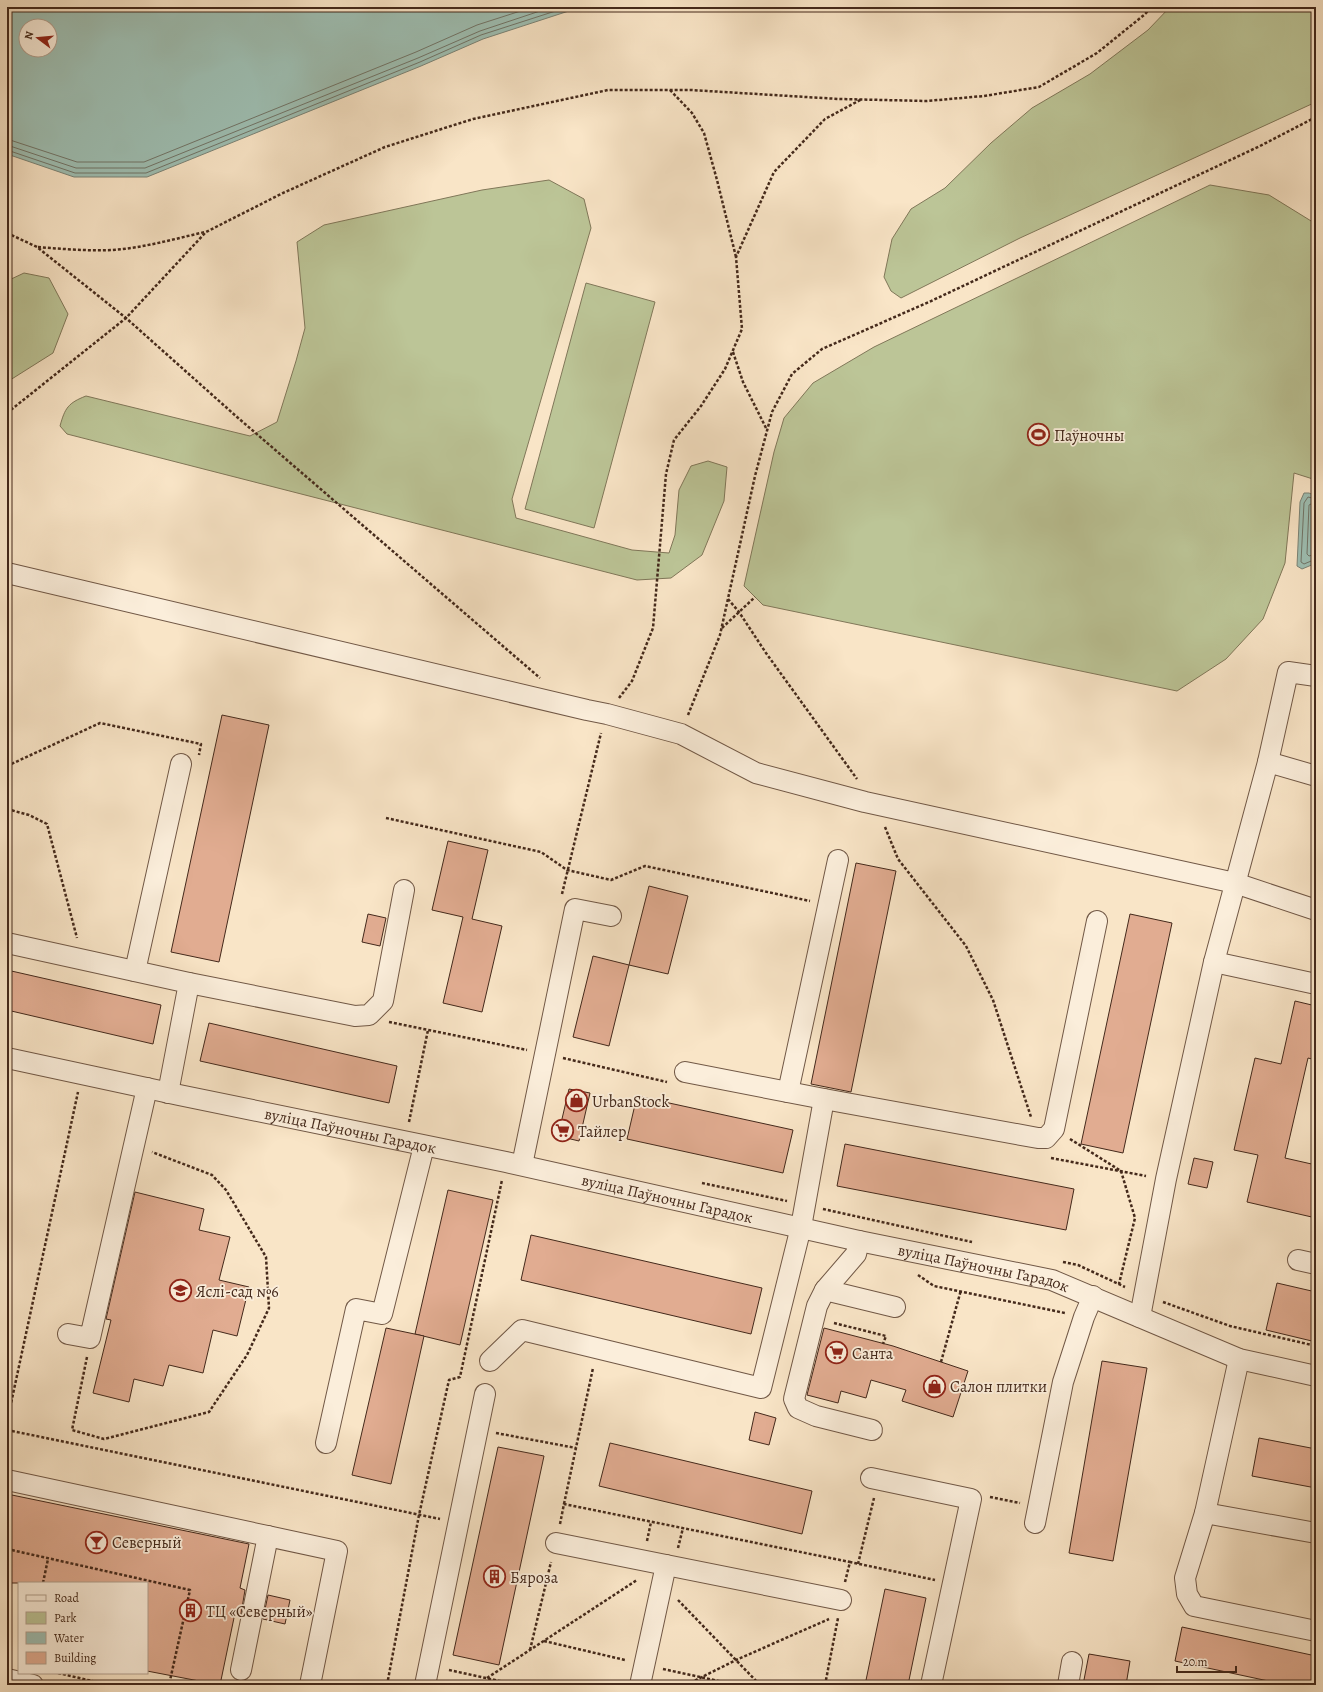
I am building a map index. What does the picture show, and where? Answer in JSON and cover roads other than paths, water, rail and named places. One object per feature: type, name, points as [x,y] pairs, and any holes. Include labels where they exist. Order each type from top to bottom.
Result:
[{"type":"street","points":[[7,574],[607,714],[680,734],[756,773],[875,804],[1235,883],[1316,910]]},
{"type":"street","points":[[1140,1317],[1166,1179],[1214,962],[1268,762],[1288,672],[1316,676]]},
{"type":"street","points":[[135,971],[190,762]]},
{"type":"street","points":[[1268,762],[1316,776]]},
{"type":"street","points":[[788,1092],[838,860]]},
{"type":"street","points":[[7,943],[189,983],[355,1016],[369,1015],[383,1001],[404,890]]},
{"type":"street","points":[[522,1165],[575,909],[611,916]]},
{"type":"street","points":[[685,1072],[824,1099],[1046,1134],[1097,921]]},
{"type":"street","points":[[1214,962],[1316,984]]},
{"type":"street","points":[[168,1093],[189,983]]},
{"type":"street","name":"вуліца Паўночны Гарадок","points":[[7,1058],[168,1093],[522,1165],[859,1241],[1052,1280],[1093,1296],[1239,1359],[1316,1376]]},
{"type":"street","points":[[68,1334],[90,1338],[147,1088]]},
{"type":"street","points":[[490,1361],[522,1330],[761,1388],[801,1227],[824,1099]]},
{"type":"street","points":[[326,1443],[356,1309],[382,1314],[424,1146]]},
{"type":"street","points":[[859,1241],[856,1254],[825,1290],[817,1306],[794,1398],[798,1408],[816,1416],[872,1430]]},
{"type":"street","points":[[825,1290],[895,1307]]},
{"type":"street","points":[[1037,1514],[1063,1382],[1084,1317],[1093,1296]]},
{"type":"street","points":[[1239,1359],[1205,1513],[1184,1578],[1187,1594],[1194,1606],[1316,1631]]},
{"type":"street","points":[[425,1685],[485,1394]]},
{"type":"street","points":[[874,1478],[971,1499],[931,1685]]},
{"type":"street","points":[[7,1480],[337,1551],[310,1685]]},
{"type":"street","points":[[1205,1513],[1316,1533]]},
{"type":"street","points":[[241,1670],[268,1536]]},
{"type":"street","points":[[556,1543],[841,1600]]},
{"type":"street","points":[[640,1685],[670,1566]]},
{"type":"street","points":[[1068,1685],[1072,1662]]},
{"type":"street","points":[[7,1679],[33,1685]]},
{"type":"water","points":[[7,7],[581,7],[483,39],[421,66],[147,177],[74,177],[7,154]]},
{"type":"water","points":[[1304,493],[1309,493],[1316,496],[1316,561],[1314,564],[1302,569],[1297,566],[1300,502]]},
{"type":"place","name":"Паўночны","points":[[1038,435]]},
{"type":"place","name":"UrbanStock","points":[[577,1101]]},
{"type":"place","name":"Тайлер","points":[[563,1131]]},
{"type":"place","name":"Яслі-сад №6","points":[[181,1291]]},
{"type":"place","name":"Санта","points":[[837,1353]]},
{"type":"place","name":"Салон плитки","points":[[935,1386]]},
{"type":"place","name":"Северный","points":[[96,1542]]},
{"type":"place","name":"Бяроза","points":[[494,1577]]},
{"type":"place","name":"ТЦ «Северный»","points":[[191,1611]]}]
